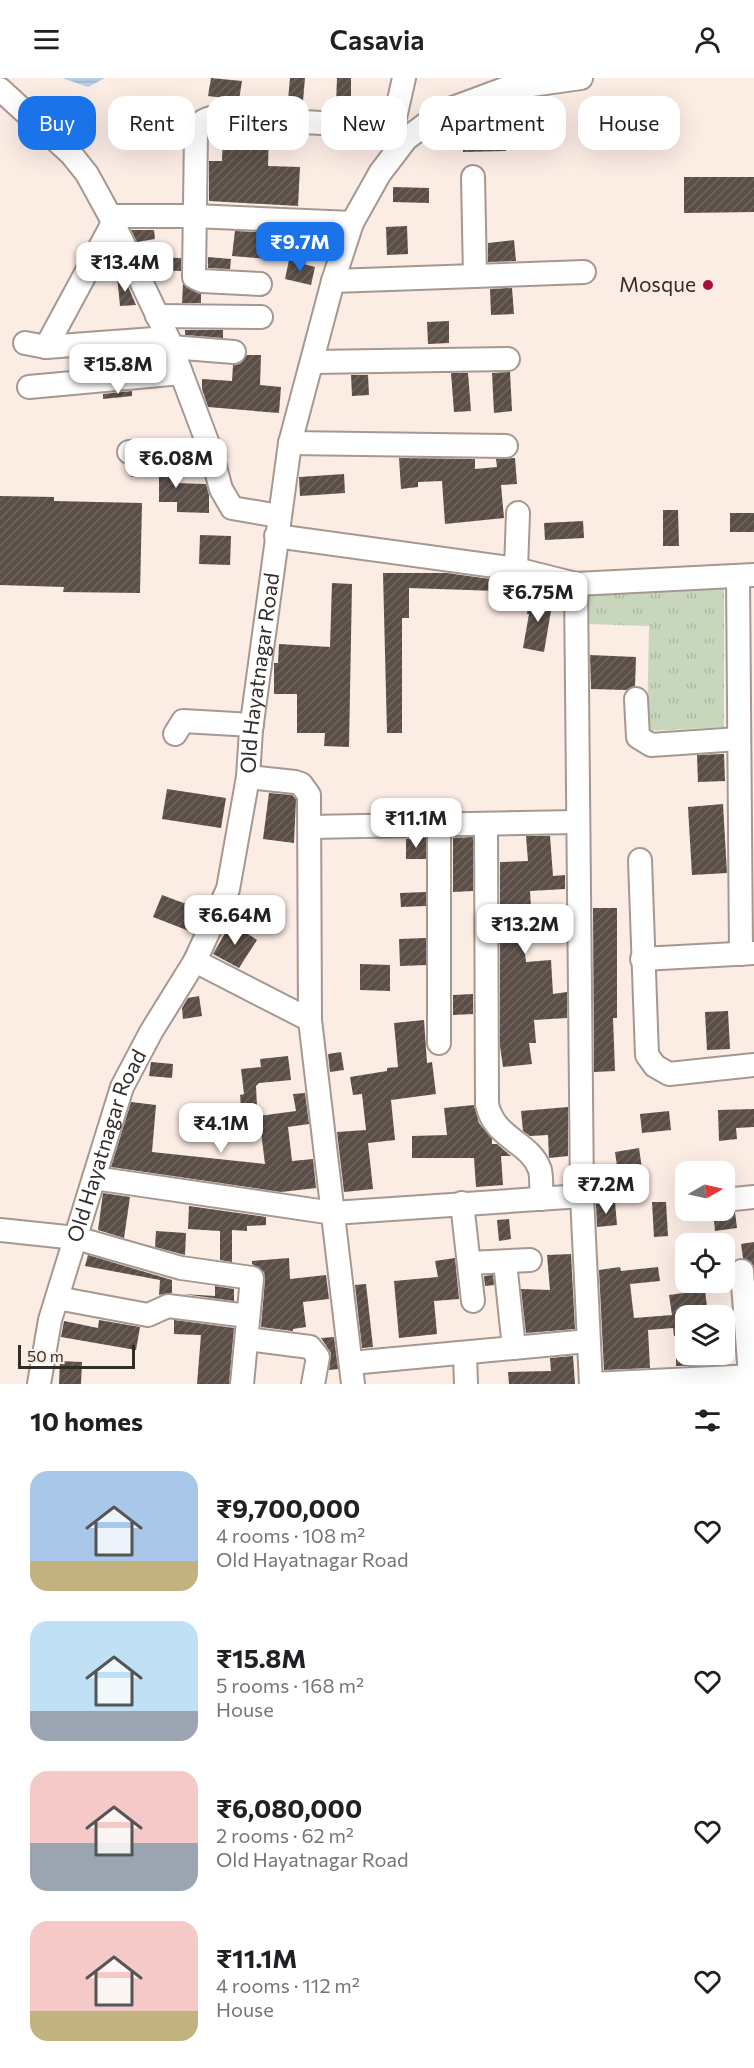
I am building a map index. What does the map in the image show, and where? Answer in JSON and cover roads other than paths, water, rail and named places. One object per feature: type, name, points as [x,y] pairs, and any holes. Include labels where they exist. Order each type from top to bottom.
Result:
[{"type":"street","points":[[400,96],[404,78]]},
{"type":"street","name":"Old Hayatnagar Road","points":[[39,1384],[50,1320],[122,1087],[151,1032],[195,961],[228,889],[248,777],[252,725],[277,526],[290,443],[333,280],[352,223],[380,173],[406,140],[442,112],[504,89],[581,78]]},
{"type":"street","points":[[0,89],[71,154],[87,174],[170,343],[211,452],[221,489],[232,508],[277,526],[516,569],[576,584],[746,575],[739,739],[748,954],[642,959]]},
{"type":"street","points":[[260,284],[197,280],[194,272],[194,216],[196,133],[199,125],[207,118],[321,124]]},
{"type":"street","points":[[380,173],[386,150]]},
{"type":"street","points":[[473,177],[475,276]]},
{"type":"street","points":[[111,219],[194,216],[352,223]]},
{"type":"street","points":[[111,219],[36,345],[170,343],[234,352]]},
{"type":"street","points":[[333,280],[584,272]]},
{"type":"street","points":[[157,316],[261,317]]},
{"type":"street","points":[[313,362],[508,359]]},
{"type":"street","points":[[29,387],[181,373]]},
{"type":"street","points":[[290,443],[506,446]]},
{"type":"street","points":[[129,452],[211,452]]},
{"type":"street","points":[[516,569],[518,513]]},
{"type":"street","points":[[576,584],[576,822],[582,1196],[591,1384],[752,1376],[742,1271]]},
{"type":"street","points":[[636,699],[638,737],[644,743],[651,745],[739,739]]},
{"type":"street","points":[[175,734],[183,721],[252,725]]},
{"type":"street","points":[[248,777],[301,784],[309,795],[310,1020],[352,1374],[465,1353],[588,1341]]},
{"type":"street","points":[[310,827],[576,822]]},
{"type":"street","points":[[439,824],[439,1042]]},
{"type":"street","points":[[486,824],[487,1104],[496,1127],[536,1162],[541,1174],[542,1199]]},
{"type":"street","points":[[640,860],[647,1055],[655,1066],[669,1074],[754,1065]]},
{"type":"street","points":[[195,961],[310,1020]]},
{"type":"street","points":[[94,1178],[333,1213],[582,1196]]},
{"type":"street","points":[[735,1199],[754,1197]]},
{"type":"street","points":[[462,1203],[472,1301]]},
{"type":"street","points":[[0,1230],[76,1238],[182,1268],[252,1278],[242,1384]]},
{"type":"street","points":[[469,1263],[530,1260]]},
{"type":"street","points":[[505,1262],[514,1348]]},
{"type":"street","points":[[57,1298],[148,1315],[168,1306],[248,1316]]},
{"type":"street","points":[[247,1339],[310,1347],[318,1357],[313,1384]]},
{"type":"street","points":[[465,1353],[466,1384]]},
{"type":"water","points":[[62,78],[105,78],[88,87]]},
{"type":"place","name":"Mosque","points":[[708,285]]}]
